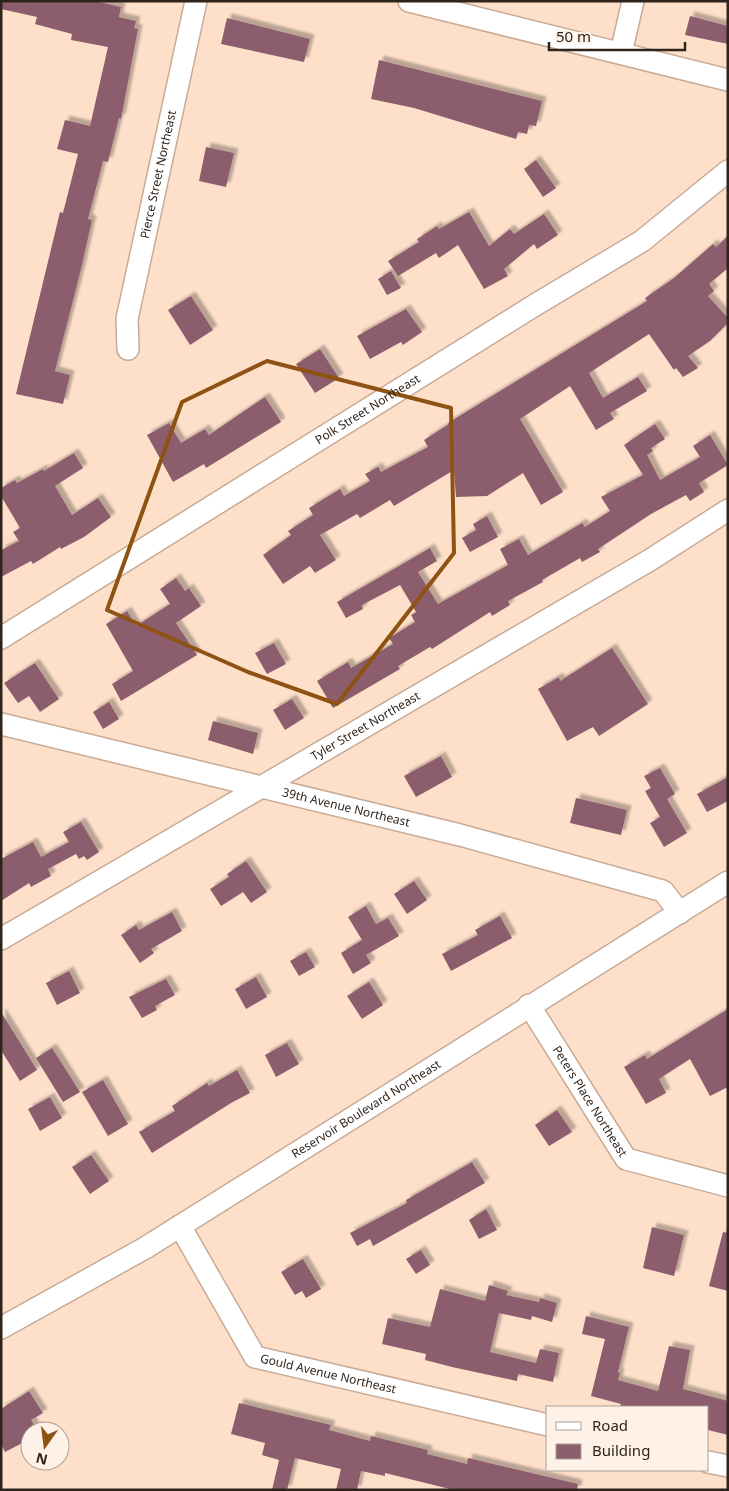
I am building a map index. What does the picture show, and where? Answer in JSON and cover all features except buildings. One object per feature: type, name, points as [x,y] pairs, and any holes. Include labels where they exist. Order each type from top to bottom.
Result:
[{"type":"street","name":"Pierce Street Northeast","points":[[128,349],[127,319],[196,1]]},
{"type":"street","points":[[409,1],[465,9],[621,53],[728,80]]},
{"type":"street","points":[[621,53],[634,1]]},
{"type":"street","name":"Polk Street Northeast","points":[[1,638],[535,305],[642,241],[728,171]]},
{"type":"street","name":"Tyler Street Northeast","points":[[1,939],[650,560],[728,510]]},
{"type":"street","name":"39th Avenue Northeast","points":[[1,724],[460,835],[663,891],[680,913]]},
{"type":"street","name":"Reservoir Boulevard Northeast","points":[[1,1328],[145,1248],[529,1005],[728,882]]},
{"type":"street","name":"Peters Place Northeast","points":[[529,1005],[626,1159],[728,1186]]},
{"type":"street","name":"Gould Avenue Northeast","points":[[180,1226],[255,1357],[546,1425]]},
{"type":"street","points":[[709,1462],[728,1466]]},
{"type":"highlighted area","points":[[267,361],[451,408],[454,553],[337,704],[248,672],[107,610],[182,402]]}]
